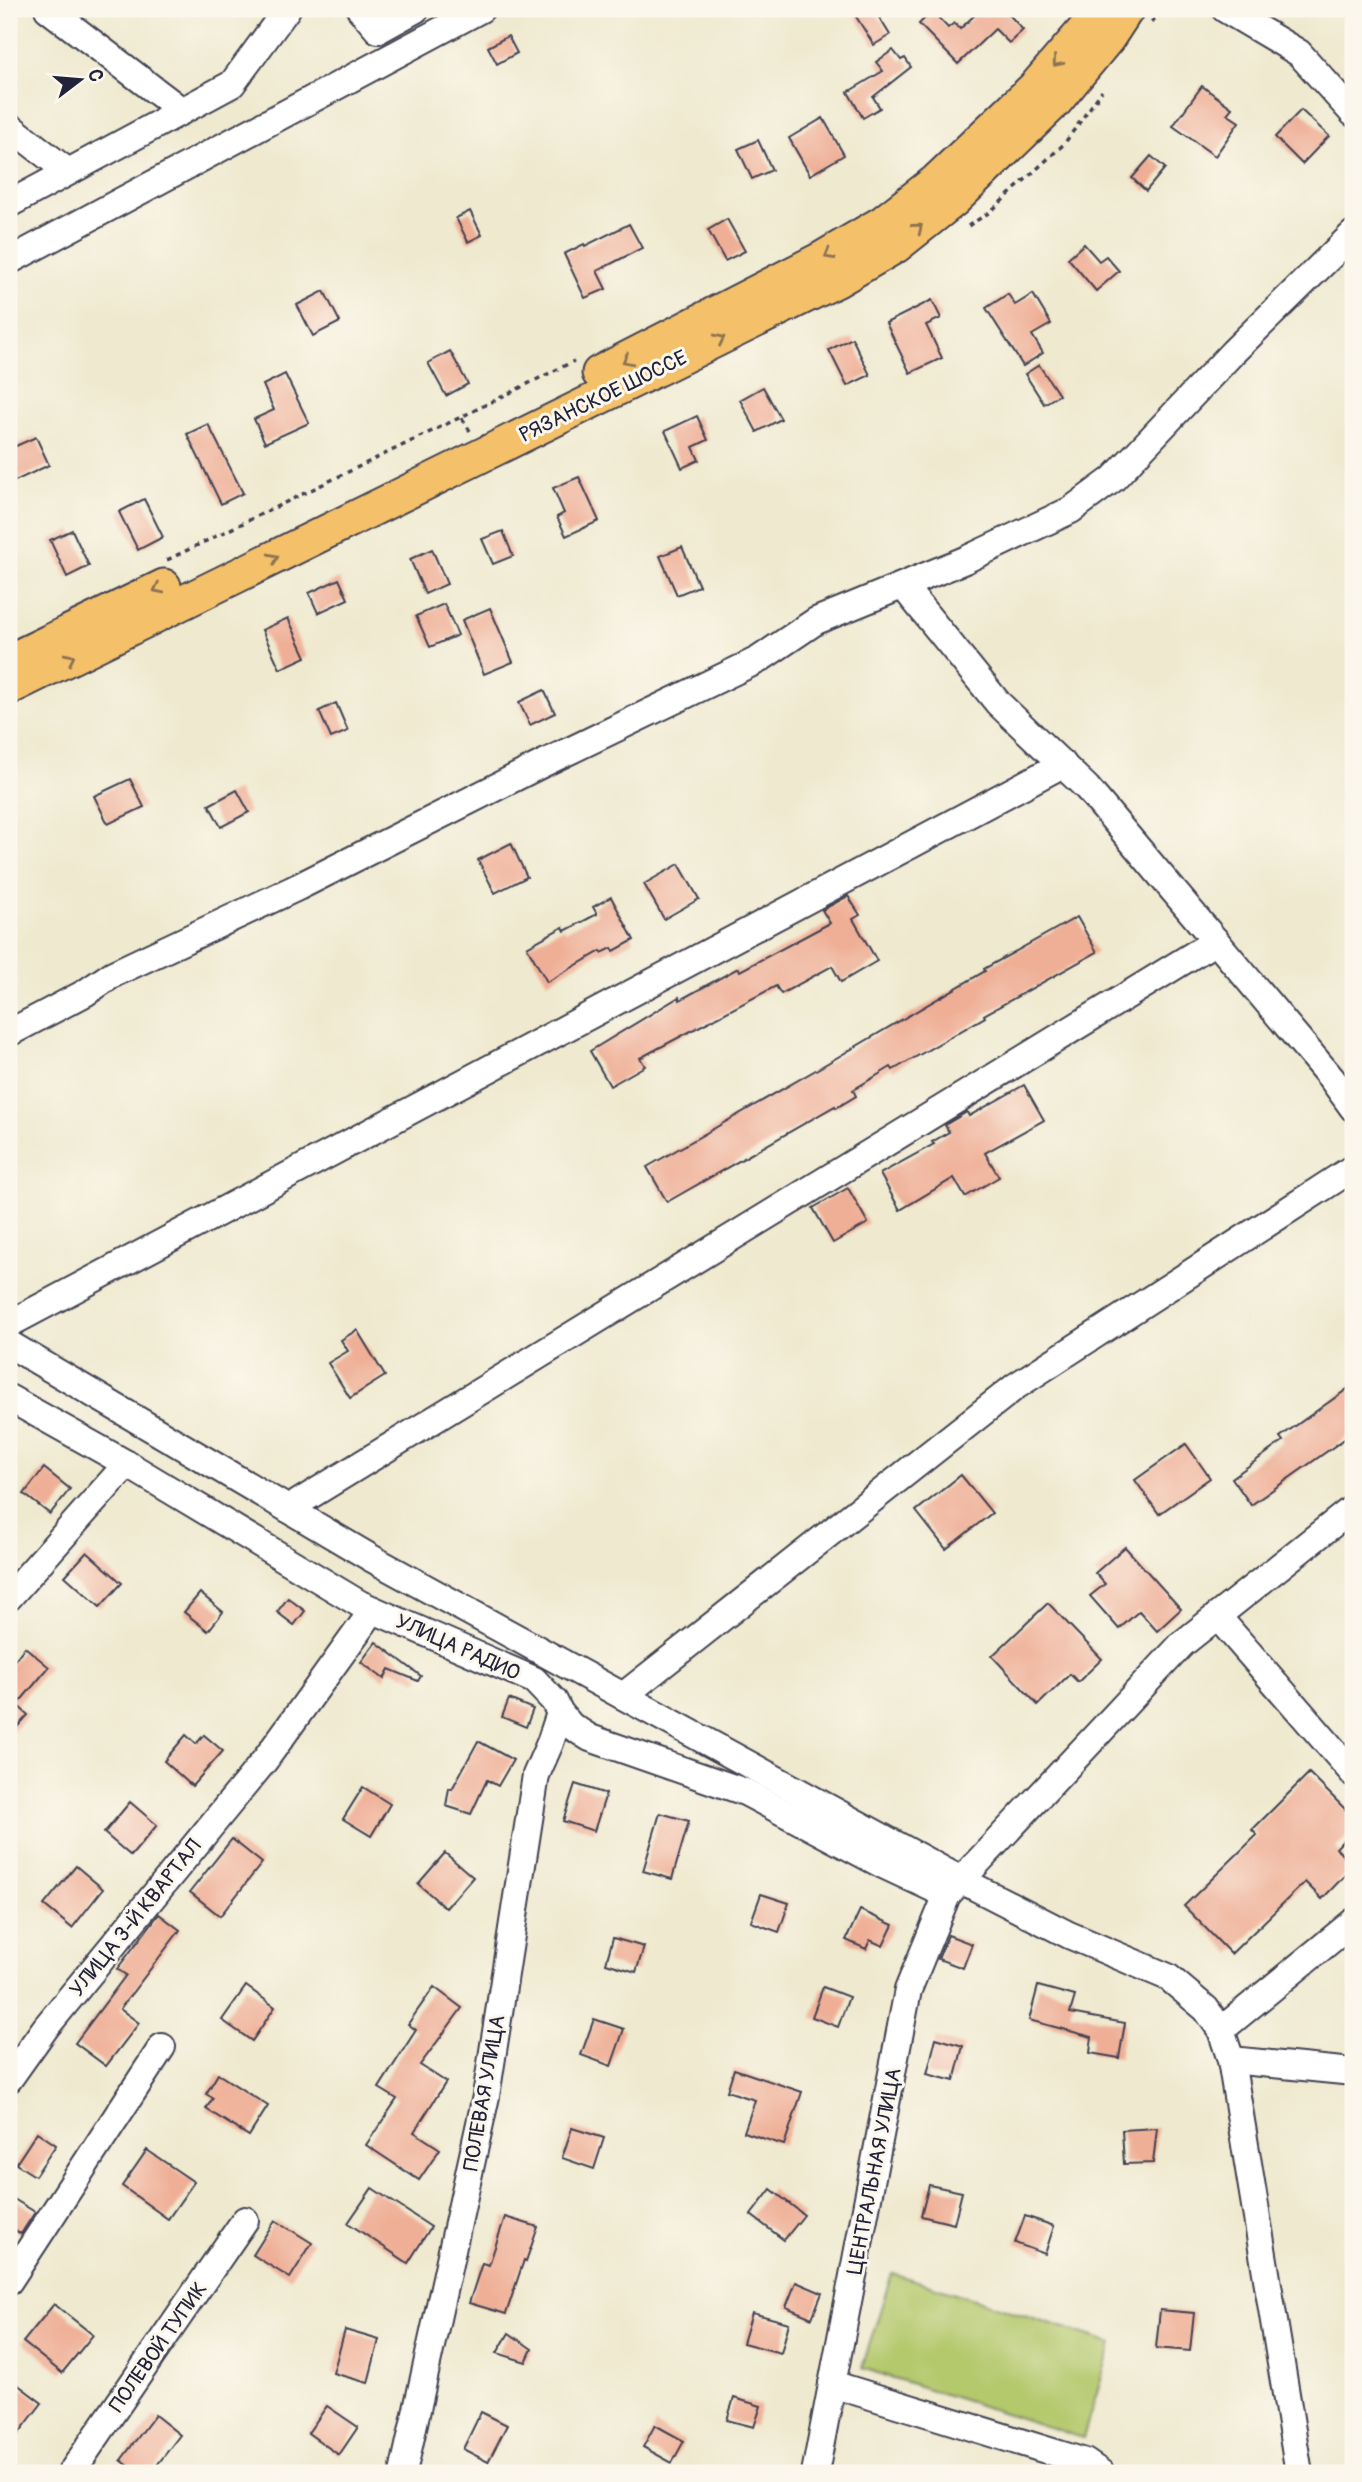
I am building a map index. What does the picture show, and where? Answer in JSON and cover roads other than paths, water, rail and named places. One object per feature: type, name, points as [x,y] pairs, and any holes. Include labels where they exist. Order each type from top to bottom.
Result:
[{"type":"main road","name":"РЯЗАНСКОЕ ШОССЕ","points":[[9,662],[467,427],[821,260],[882,223],[936,181],[1035,87],[1093,21],[1100,9]]},
{"type":"main road","name":"РЯЗАНСКОЕ ШОССЕ","points":[[9,688],[787,306],[896,246],[954,200],[1056,101],[1108,38],[1127,9]]},
{"type":"street","points":[[48,9],[182,111]]},
{"type":"street","points":[[9,204],[232,84],[287,9]]},
{"type":"street","points":[[360,9],[378,30],[416,9]]},
{"type":"street","points":[[9,261],[481,9]]},
{"type":"street","points":[[1225,9],[1299,53],[1353,113]]},
{"type":"street","points":[[9,126],[68,172]]},
{"type":"street","points":[[9,1033],[85,993],[113,974],[298,887],[540,765],[758,660],[816,621],[965,560],[1071,510],[1113,479],[1233,352],[1353,234]]},
{"type":"street","points":[[903,586],[998,703],[1087,788],[1353,1108]]},
{"type":"street","points":[[9,1324],[1063,764]]},
{"type":"street","points":[[288,1509],[1216,941]]},
{"type":"street","points":[[623,1696],[1016,1386],[1353,1168]]},
{"type":"street","points":[[9,1344],[383,1564],[623,1696],[954,1887],[1168,1977],[1206,2009],[1221,2030],[1231,2060],[1299,2473]]},
{"type":"street","name":"УЛИЦА РАДИО","points":[[9,1398],[127,1464],[360,1604],[534,1680],[554,1701],[559,1713],[571,1726],[590,1738],[745,1792],[883,1865],[954,1887]]},
{"type":"street","points":[[9,1597],[127,1464]]},
{"type":"street","points":[[954,1887],[1181,1644],[1353,1508]]},
{"type":"street","name":"УЛИЦА 3-Й КВАРТАЛ","points":[[9,2079],[46,2027],[265,1759],[373,1610]]},
{"type":"street","points":[[1217,1616],[1353,1773]]},
{"type":"street","name":"ПОЛЕВАЯ УЛИЦА","points":[[402,2473],[486,2096],[536,1775],[559,1713]]},
{"type":"street","name":"ЦЕНТРАЛЬНАЯ УЛИЦА","points":[[815,2473],[908,1990],[954,1887]]},
{"type":"street","points":[[1221,2030],[1353,1922]]},
{"type":"street","points":[[9,2281],[162,2047]]},
{"type":"street","points":[[1231,2060],[1353,2072]]},
{"type":"street","name":"ПОЛЕВОЙ ТУПИК","points":[[71,2473],[245,2220]]},
{"type":"street","points":[[832,2384],[1085,2462],[1101,2473]]}]
